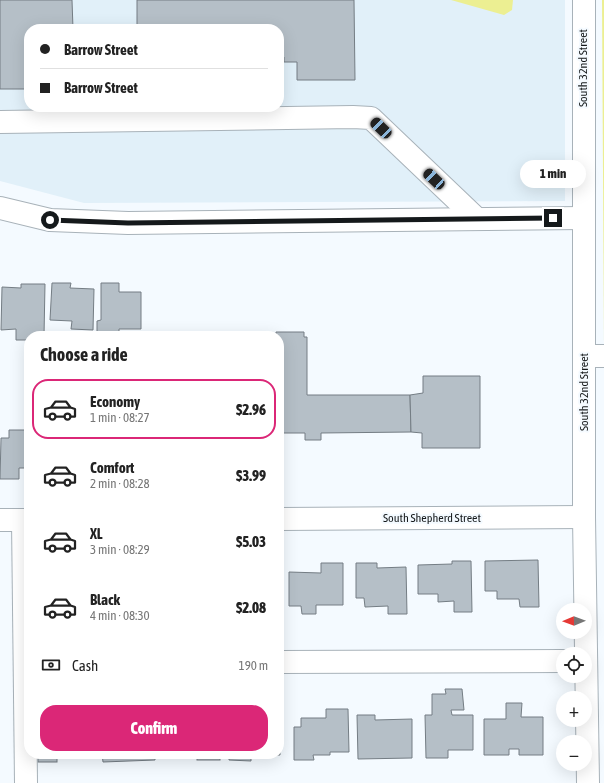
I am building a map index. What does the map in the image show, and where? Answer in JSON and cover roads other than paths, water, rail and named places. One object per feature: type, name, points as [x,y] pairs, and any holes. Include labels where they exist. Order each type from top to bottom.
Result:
[{"type":"street","name":"South 32nd Street","points":[[584,0],[583,218],[594,356],[584,517],[585,647]]},
{"type":"street","points":[[0,122],[352,117],[371,118],[477,219]]},
{"type":"street","points":[[0,208],[50,220],[128,223],[583,218]]},
{"type":"street","name":"South Shepherd Street","points":[[284,519],[584,517]]},
{"type":"street","points":[[0,520],[24,520]]},
{"type":"street","points":[[284,662],[556,661]]},
{"type":"street","name":"South 32nd Street","points":[[586,683],[588,783]]},
{"type":"street","points":[[26,759],[26,783]]}]
